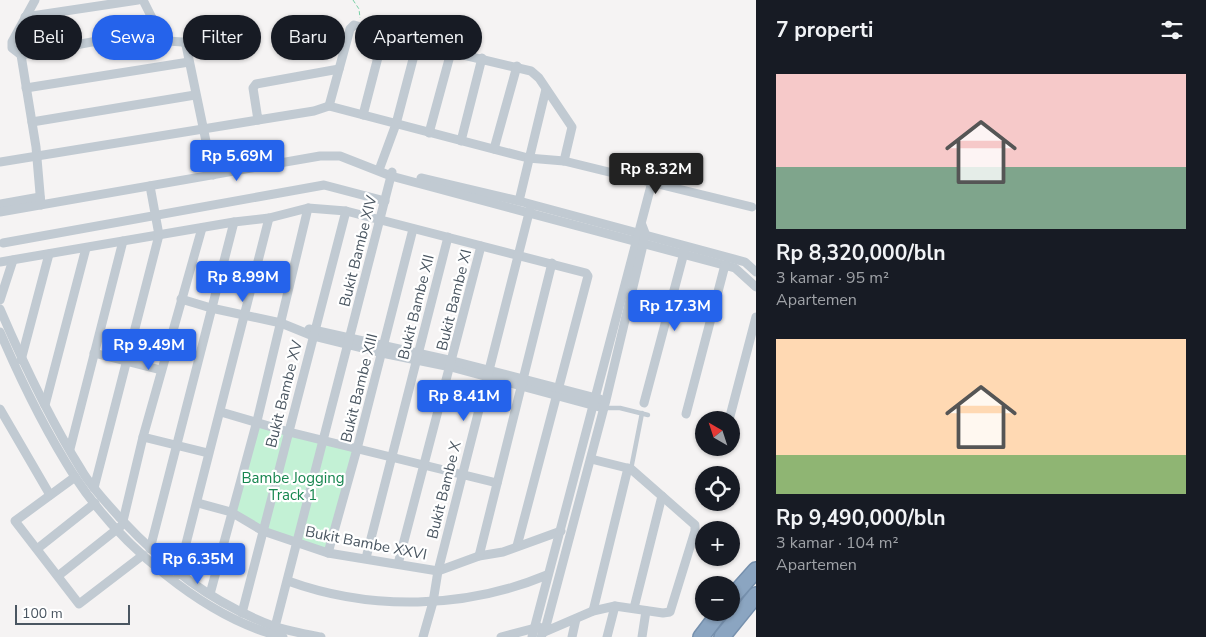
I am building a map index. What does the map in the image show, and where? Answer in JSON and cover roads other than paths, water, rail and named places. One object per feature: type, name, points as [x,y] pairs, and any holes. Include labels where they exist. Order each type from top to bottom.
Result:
[{"type":"highway","points":[[740,588],[756,570]]},
{"type":"highway","points":[[722,637],[756,595]]},
{"type":"highway","points":[[701,637],[713,621]]},
{"type":"street","points":[[26,15],[35,0]]},
{"type":"street","points":[[38,15],[138,0]]},
{"type":"street","points":[[143,0],[150,15]]},
{"type":"street","points":[[329,106],[351,27],[355,25]]},
{"type":"street","points":[[15,36],[12,42],[12,48],[15,50]]},
{"type":"street","points":[[173,41],[184,43],[213,175]]},
{"type":"street","points":[[482,58],[517,66],[535,74],[572,127],[564,161]]},
{"type":"street","points":[[22,60],[37,158],[40,201]]},
{"type":"street","points":[[363,115],[377,60]]},
{"type":"street","name":"Bukit Bambe XIV","points":[[274,633],[385,201],[387,172],[396,124],[413,60]]},
{"type":"street","points":[[429,133],[449,60]]},
{"type":"street","points":[[461,141],[481,60]]},
{"type":"street","points":[[26,88],[189,62]]},
{"type":"street","points":[[494,149],[517,66]]},
{"type":"street","points":[[258,120],[253,88],[256,84],[338,69]]},
{"type":"street","points":[[518,201],[546,89]]},
{"type":"street","points":[[32,122],[196,95]]},
{"type":"street","points":[[0,162],[37,158],[202,128],[314,111],[329,106],[528,158],[564,161],[752,207]]},
{"type":"street","points":[[0,204],[40,201],[150,186],[320,156],[340,156],[387,172],[640,240],[745,262],[756,272]]},
{"type":"street","points":[[387,172],[518,201],[530,209]]},
{"type":"street","points":[[544,632],[605,404],[652,182]]},
{"type":"street","points":[[94,488],[160,235],[150,186]]},
{"type":"street","points":[[3,243],[324,186],[385,201]]},
{"type":"street","points":[[0,212],[40,201]]},
{"type":"street","points":[[210,594],[256,422],[308,208]]},
{"type":"street","points":[[0,262],[234,222],[269,218],[308,208],[346,211],[380,218],[413,229],[517,256],[552,263],[585,273],[588,276],[517,546]]},
{"type":"street","name":"Bukit Bambe X","points":[[424,637],[433,602],[438,571],[530,209]]},
{"type":"street","name":"Bukit Bambe XV","points":[[242,613],[346,211]]},
{"type":"street","points":[[178,575],[198,503],[208,453],[221,412],[269,218]]},
{"type":"street","points":[[75,477],[15,521],[79,604],[147,552],[177,446],[234,222]]},
{"type":"street","points":[[58,576],[122,524],[143,436],[202,228]]},
{"type":"street","name":"Bukit Bambe XIII","points":[[328,553],[383,350],[413,229]]},
{"type":"street","name":"Bukit Bambe XII","points":[[366,558],[448,237]]},
{"type":"street","points":[[533,635],[547,575],[561,531],[594,401],[640,240]]},
{"type":"street","points":[[70,449],[123,241]]},
{"type":"street","name":"Bukit Bambe XI","points":[[398,564],[452,364],[481,246]]},
{"type":"street","points":[[45,405],[86,248]]},
{"type":"street","points":[[685,250],[739,270],[755,283]]},
{"type":"street","points":[[644,403],[685,250]]},
{"type":"street","points":[[21,360],[49,254]]},
{"type":"street","points":[[0,300],[13,260]]},
{"type":"street","points":[[739,270],[745,262]]},
{"type":"street","points":[[479,556],[552,263]]},
{"type":"street","points":[[686,414],[725,265]]},
{"type":"street","points":[[181,298],[211,308],[281,323],[383,350],[452,364],[605,404]]},
{"type":"street","points":[[0,309],[21,360],[45,405],[94,488],[122,524],[147,552],[200,601],[283,637]]},
{"type":"street","points":[[731,411],[756,317]]},
{"type":"street","points":[[0,332],[3,346],[75,477],[95,503],[122,524]]},
{"type":"street","points":[[94,353],[161,370]]},
{"type":"street","points":[[0,409],[50,496]]},
{"type":"street","points":[[221,412],[289,432],[463,473],[497,483]]},
{"type":"street","points":[[143,436],[208,453]]},
{"type":"street","points":[[500,637],[533,635],[593,611],[614,606],[667,614],[673,609],[696,527],[629,468],[591,459]]},
{"type":"street","points":[[593,611],[629,468]]},
{"type":"street","points":[[634,608],[662,496]]},
{"type":"street","points":[[37,549],[95,503]]},
{"type":"street","name":"Bukit Bambe XXVI","points":[[198,503],[231,512],[263,531],[328,553],[438,571],[479,556],[503,552],[561,531]]},
{"type":"street","points":[[147,552],[178,575],[274,633],[321,637]]},
{"type":"street","points":[[288,580],[342,596],[381,602],[433,602],[475,596],[516,587],[547,575]]},
{"type":"street","points":[[607,637],[614,606]]},
{"type":"street","points":[[642,637],[646,611]]},
{"type":"street","points":[[572,637],[576,619]]},
{"type":"lane","points":[[605,404],[620,408]]},
{"type":"lane","points":[[605,404],[648,415]]},
{"type":"lane","points":[[629,468],[642,413]]},
{"type":"park label","name":"Bambe Jogging Track 1","points":[[293,486]]}]
